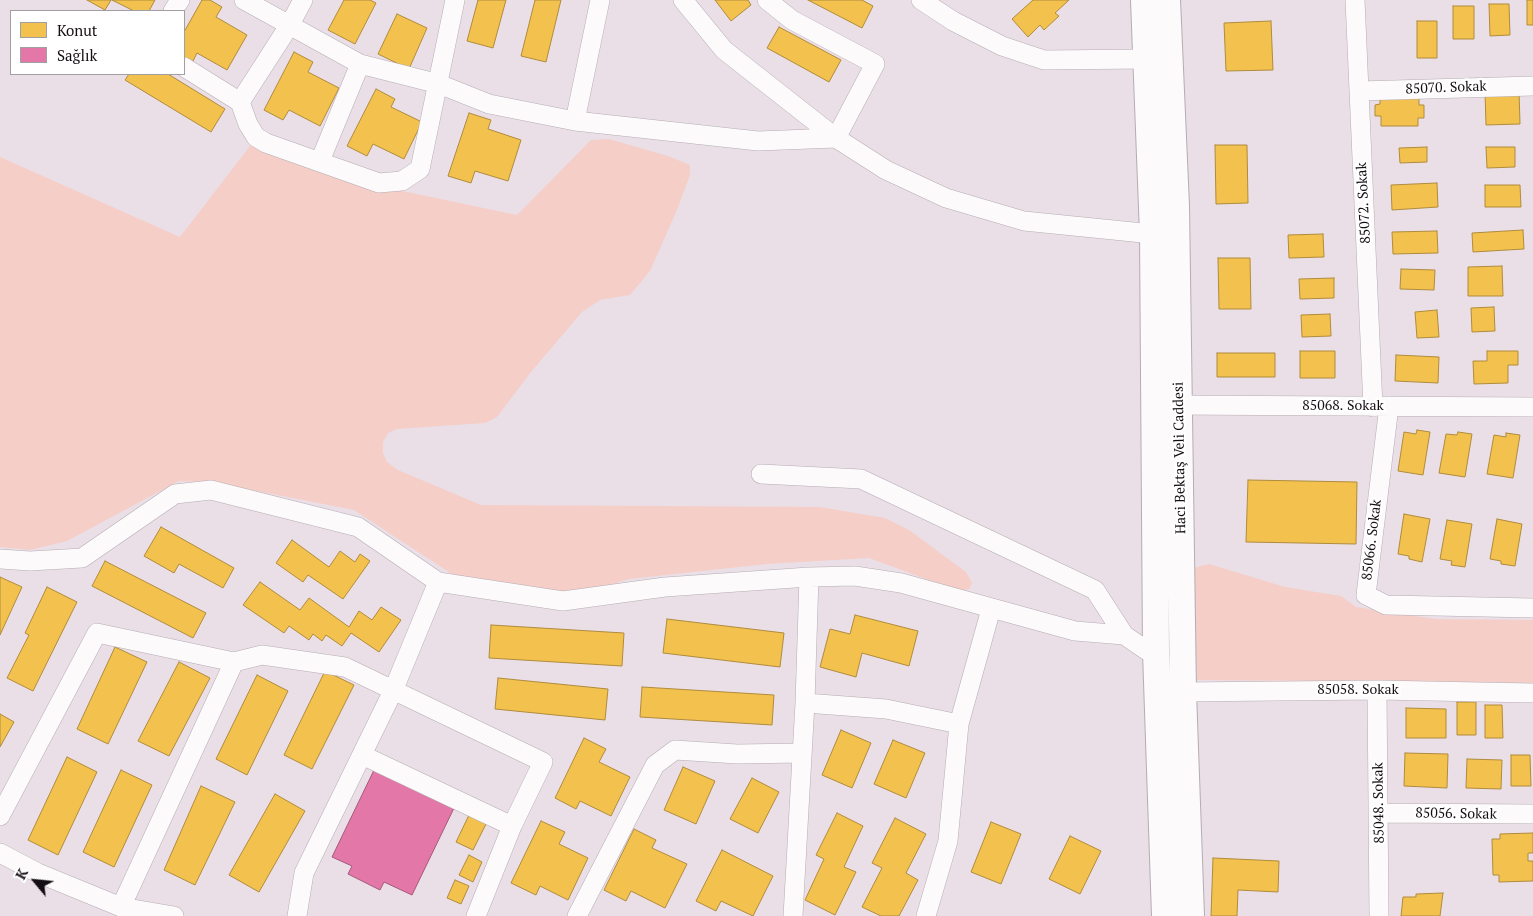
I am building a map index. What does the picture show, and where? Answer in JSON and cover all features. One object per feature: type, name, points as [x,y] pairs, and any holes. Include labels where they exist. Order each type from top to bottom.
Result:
[{"type":"main road","name":"Haci Bektaş Veli Caddesi","points":[[1144,0],[1153,234],[1166,405],[1183,692],[1191,916]]},
{"type":"main road","name":"Haci Bektaş Veli Caddesi","points":[[1165,916],[1156,652],[1176,206],[1167,0]]},
{"type":"street","points":[[244,0],[360,64],[439,84],[489,104],[574,121],[758,141],[836,138]]},
{"type":"street","points":[[240,102],[289,26],[303,0]]},
{"type":"street","points":[[185,69],[240,102],[256,137],[266,143],[379,183],[402,181],[420,169],[455,0]]},
{"type":"street","points":[[574,121],[600,0]]},
{"type":"street","points":[[683,0],[724,50],[836,138],[886,170],[955,201],[1024,221],[1153,234]]},
{"type":"street","points":[[767,0],[792,20],[875,64],[836,138]]},
{"type":"street","points":[[921,0],[953,21],[1002,46],[1044,60],[1146,59]]},
{"type":"street","name":"85072. Sokak","points":[[1355,0],[1359,91],[1381,406]]},
{"type":"street","points":[[320,161],[360,64]]},
{"type":"street","name":"85070. Sokak","points":[[1359,91],[1533,86]]},
{"type":"street","name":"85068. Sokak","points":[[1166,405],[1533,407]]},
{"type":"street","name":"85066. Sokak","points":[[1381,406],[1366,595],[1386,605],[1533,608]]},
{"type":"street","points":[[762,474],[861,480],[1095,590],[1124,636],[1146,650],[1156,652]]},
{"type":"street","points":[[0,559],[30,561],[82,558],[174,494],[211,490],[358,527],[438,582],[563,601],[665,587],[809,577],[855,576],[901,583],[1075,631],[1124,636]]},
{"type":"street","points":[[793,916],[805,703],[809,577]]},
{"type":"street","points":[[297,916],[304,873],[393,691],[438,582]]},
{"type":"street","points":[[926,916],[948,841],[960,724],[991,609]]},
{"type":"street","points":[[0,816],[97,633],[234,662],[262,655],[344,667],[543,762],[512,826],[476,916]]},
{"type":"street","points":[[122,908],[234,662]]},
{"type":"street","name":"85058. Sokak","points":[[1183,692],[1377,690],[1533,693]]},
{"type":"street","name":"85048. Sokak","points":[[1377,690],[1379,916]]},
{"type":"street","points":[[805,703],[886,709],[960,724]]},
{"type":"street","points":[[577,916],[655,765],[675,750],[737,754],[802,753]]},
{"type":"street","points":[[362,755],[512,826]]},
{"type":"street","name":"85056. Sokak","points":[[1379,813],[1533,814]]},
{"type":"street","points":[[0,853],[38,873],[122,908],[174,916]]},
{"type":"shaded area","points":[[609,139],[668,156],[690,165],[690,175],[677,210],[650,271],[630,295],[600,300],[582,312],[531,372],[497,417],[485,423],[397,429],[388,433],[383,442],[383,453],[387,462],[398,470],[481,505],[820,507],[885,518],[909,530],[966,572],[972,583],[969,589],[961,592],[869,558],[767,564],[629,579],[570,598],[461,580],[354,510],[211,482],[179,481],[67,541],[30,550],[0,547],[0,157],[180,237],[253,142],[350,180],[517,215],[591,140]]},
{"type":"shaded area","points":[[1209,564],[1285,587],[1341,596],[1356,607],[1435,619],[1533,620],[1533,683],[1197,680],[1193,568]]},
{"type":"building: Konut","points":[[87,0],[111,0],[105,10]]},
{"type":"building: Konut","points":[[112,0],[155,0],[150,10],[132,10]]},
{"type":"building: Konut","points":[[202,0],[210,0],[222,7],[216,17],[247,35],[227,70],[197,53],[192,63],[185,59],[185,30]]},
{"type":"building: Konut","points":[[344,0],[370,0],[376,3],[355,44],[328,30]]},
{"type":"building: Konut","points":[[478,0],[506,0],[493,48],[467,41]]},
{"type":"building: Konut","points":[[535,0],[561,0],[546,62],[521,56]]},
{"type":"building: Konut","points":[[715,0],[748,0],[751,5],[731,21]]},
{"type":"building: Konut","points":[[808,0],[862,0],[873,6],[862,28]]},
{"type":"building: Konut","points":[[1033,0],[1069,0],[1055,13],[1059,16],[1044,30],[1040,25],[1028,37],[1012,19]]},
{"type":"building: Konut","points":[[1527,0],[1533,0],[1533,25],[1527,25]]},
{"type":"building: Konut","points":[[1489,4],[1509,4],[1510,35],[1490,36]]},
{"type":"building: Konut","points":[[1453,6],[1474,6],[1474,39],[1453,39]]},
{"type":"building: Konut","points":[[397,14],[427,28],[409,69],[378,54]]},
{"type":"building: Konut","points":[[1271,21],[1273,70],[1226,71],[1224,23]]},
{"type":"building: Konut","points":[[1417,21],[1437,21],[1437,58],[1417,58]]},
{"type":"building: Konut","points":[[779,27],[841,60],[829,82],[767,48]]},
{"type":"building: Konut","points":[[294,52],[313,62],[308,72],[339,88],[320,126],[289,110],[283,120],[264,110]]},
{"type":"building: Konut","points":[[128,75],[170,75],[225,109],[211,132],[125,80]]},
{"type":"building: Konut","points":[[376,89],[395,99],[391,107],[422,122],[404,159],[373,144],[367,156],[347,146]]},
{"type":"building: Konut","points":[[1519,91],[1520,124],[1486,125],[1485,92]]},
{"type":"building: Konut","points":[[1419,96],[1419,105],[1424,105],[1424,118],[1418,118],[1418,126],[1381,126],[1381,116],[1375,116],[1375,105],[1380,104],[1380,97]]},
{"type":"building: Konut","points":[[469,113],[491,120],[488,129],[521,140],[508,181],[475,171],[471,183],[448,176]]},
{"type":"building: Konut","points":[[1215,145],[1247,145],[1248,203],[1216,204]]},
{"type":"building: Konut","points":[[1427,147],[1427,162],[1400,163],[1399,148]]},
{"type":"building: Konut","points":[[1486,147],[1515,147],[1515,167],[1487,168]]},
{"type":"building: Konut","points":[[1437,183],[1438,207],[1392,210],[1391,185]]},
{"type":"building: Konut","points":[[1485,185],[1520,185],[1521,207],[1485,207]]},
{"type":"building: Konut","points":[[1523,230],[1524,249],[1473,252],[1472,233]]},
{"type":"building: Konut","points":[[1437,231],[1438,253],[1393,254],[1392,232]]},
{"type":"building: Konut","points":[[1323,234],[1324,257],[1289,258],[1288,235]]},
{"type":"building: Konut","points":[[1218,258],[1250,258],[1251,309],[1219,309]]},
{"type":"building: Konut","points":[[1502,266],[1503,296],[1468,296],[1468,267]]},
{"type":"building: Konut","points":[[1401,269],[1435,270],[1434,290],[1400,289]]},
{"type":"building: Konut","points":[[1334,278],[1334,298],[1300,299],[1299,279]]},
{"type":"building: Konut","points":[[1494,307],[1495,331],[1472,332],[1471,308]]},
{"type":"building: Konut","points":[[1437,310],[1439,337],[1417,338],[1415,312]]},
{"type":"building: Konut","points":[[1330,314],[1331,336],[1302,337],[1301,315]]},
{"type":"building: Konut","points":[[1300,351],[1335,351],[1335,378],[1300,378]]},
{"type":"building: Konut","points":[[1487,351],[1518,351],[1518,365],[1508,365],[1508,383],[1474,384],[1473,361],[1487,361]]},
{"type":"building: Konut","points":[[1217,353],[1275,353],[1275,377],[1217,377]]},
{"type":"building: Konut","points":[[1396,355],[1439,357],[1438,383],[1395,381]]},
{"type":"building: Konut","points":[[1417,430],[1430,432],[1423,475],[1398,471],[1404,432],[1416,434]]},
{"type":"building: Konut","points":[[1458,432],[1472,434],[1465,477],[1439,473],[1446,434],[1457,435]]},
{"type":"building: Konut","points":[[1506,433],[1520,435],[1513,478],[1487,474],[1494,435],[1506,437]]},
{"type":"building: Konut","points":[[1248,480],[1357,482],[1356,544],[1246,542]]},
{"type":"building: Konut","points":[[1404,514],[1430,519],[1422,562],[1409,559],[1409,556],[1398,554]]},
{"type":"building: Konut","points":[[1497,519],[1522,524],[1515,566],[1501,564],[1501,561],[1490,559]]},
{"type":"building: Konut","points":[[1447,520],[1472,524],[1465,567],[1451,565],[1452,561],[1440,559]]},
{"type":"building: Konut","points":[[161,527],[234,568],[223,588],[179,564],[174,573],[144,556]]},
{"type":"building: Konut","points":[[292,540],[329,567],[340,551],[355,562],[360,554],[370,561],[343,599],[308,575],[303,582],[276,563]]},
{"type":"building: Konut","points":[[105,561],[206,613],[193,638],[92,586]]},
{"type":"building: Konut","points":[[0,577],[22,587],[0,635]]},
{"type":"building: Konut","points":[[260,582],[300,610],[309,598],[349,627],[359,611],[372,620],[381,607],[401,620],[379,652],[351,633],[342,646],[326,635],[322,641],[313,634],[309,640],[289,626],[284,633],[243,605]]},
{"type":"building: Konut","points":[[47,587],[77,602],[33,691],[7,678],[29,635],[25,633]]},
{"type":"building: Konut","points":[[855,615],[918,631],[909,666],[862,653],[856,677],[820,667],[830,629],[850,634]]},
{"type":"building: Konut","points":[[667,619],[784,633],[780,667],[663,653]]},
{"type":"building: Konut","points":[[491,625],[624,633],[622,666],[489,658]]},
{"type":"building: Konut","points":[[115,647],[147,662],[108,744],[77,729]]},
{"type":"building: Konut","points":[[179,662],[210,678],[169,756],[138,741]]},
{"type":"building: Konut","points":[[325,671],[354,685],[312,769],[284,755]]},
{"type":"building: Konut","points":[[257,675],[288,691],[247,775],[216,759]]},
{"type":"building: Konut","points":[[498,678],[608,689],[605,720],[495,709]]},
{"type":"building: Konut","points":[[642,687],[774,695],[772,725],[640,717]]},
{"type":"building: Konut","points":[[1457,702],[1476,702],[1476,735],[1457,735]]},
{"type":"building: Konut","points":[[1485,705],[1502,705],[1503,738],[1485,738]]},
{"type":"building: Konut","points":[[1406,708],[1446,709],[1446,738],[1406,738]]},
{"type":"building: Konut","points":[[0,714],[14,722],[0,747]]},
{"type":"building: Konut","points":[[841,730],[871,743],[852,788],[822,775]]},
{"type":"building: Konut","points":[[584,738],[606,749],[599,762],[630,777],[611,816],[580,801],[576,809],[555,798]]},
{"type":"building: Konut","points":[[893,740],[925,753],[906,798],[874,784]]},
{"type":"building: Konut","points":[[1405,753],[1448,754],[1447,788],[1404,786]]},
{"type":"building: Konut","points":[[1511,755],[1530,755],[1531,786],[1511,786]]},
{"type":"building: Konut","points":[[67,757],[97,772],[58,855],[28,840]]},
{"type":"building: Konut","points":[[1467,759],[1502,760],[1501,789],[1466,788]]},
{"type":"building: Konut","points":[[683,767],[715,781],[696,824],[664,810]]},
{"type":"building: Konut","points":[[121,770],[152,785],[114,867],[83,852]]},
{"type":"building: Konut","points":[[752,778],[779,792],[758,833],[730,819]]},
{"type":"building: Konut","points":[[201,786],[235,802],[195,885],[164,870]]},
{"type":"building: Konut","points":[[275,794],[305,811],[259,892],[229,875]]},
{"type":"building: Konut","points":[[837,813],[863,826],[844,867],[856,872],[835,915],[805,900],[824,859],[816,855]]},
{"type":"building: Konut","points":[[469,815],[486,824],[473,850],[456,842]]},
{"type":"building: Konut","points":[[895,818],[926,834],[906,873],[918,880],[899,916],[881,916],[862,907],[882,868],[872,863]]},
{"type":"building: Konut","points":[[541,821],[565,832],[559,844],[588,858],[568,900],[540,886],[536,895],[511,883]]},
{"type":"building: Konut","points":[[991,822],[1021,834],[1001,884],[971,872]]},
{"type":"building: Konut","points":[[634,829],[656,840],[652,848],[687,864],[665,908],[631,891],[626,901],[604,890]]},
{"type":"building: Konut","points":[[1533,833],[1533,853],[1528,853],[1528,861],[1533,861],[1533,881],[1499,882],[1499,875],[1493,875],[1492,839],[1500,839],[1500,834]]},
{"type":"building: Konut","points":[[1070,836],[1101,851],[1080,894],[1049,879]]},
{"type":"building: Konut","points":[[722,850],[773,876],[753,916],[721,901],[716,911],[696,901]]},
{"type":"building: Konut","points":[[469,855],[482,862],[473,882],[459,875]]},
{"type":"building: Konut","points":[[1213,858],[1279,861],[1278,892],[1238,890],[1237,916],[1211,916]]},
{"type":"building: Konut","points":[[455,880],[469,886],[461,904],[447,898]]},
{"type":"building: Konut","points":[[1443,893],[1440,916],[1401,916],[1403,897],[1416,897],[1416,894]]},
{"type":"building: Sağlık","points":[[375,768],[455,806],[412,895],[384,882],[380,890],[348,874],[352,866],[332,857]]}]
